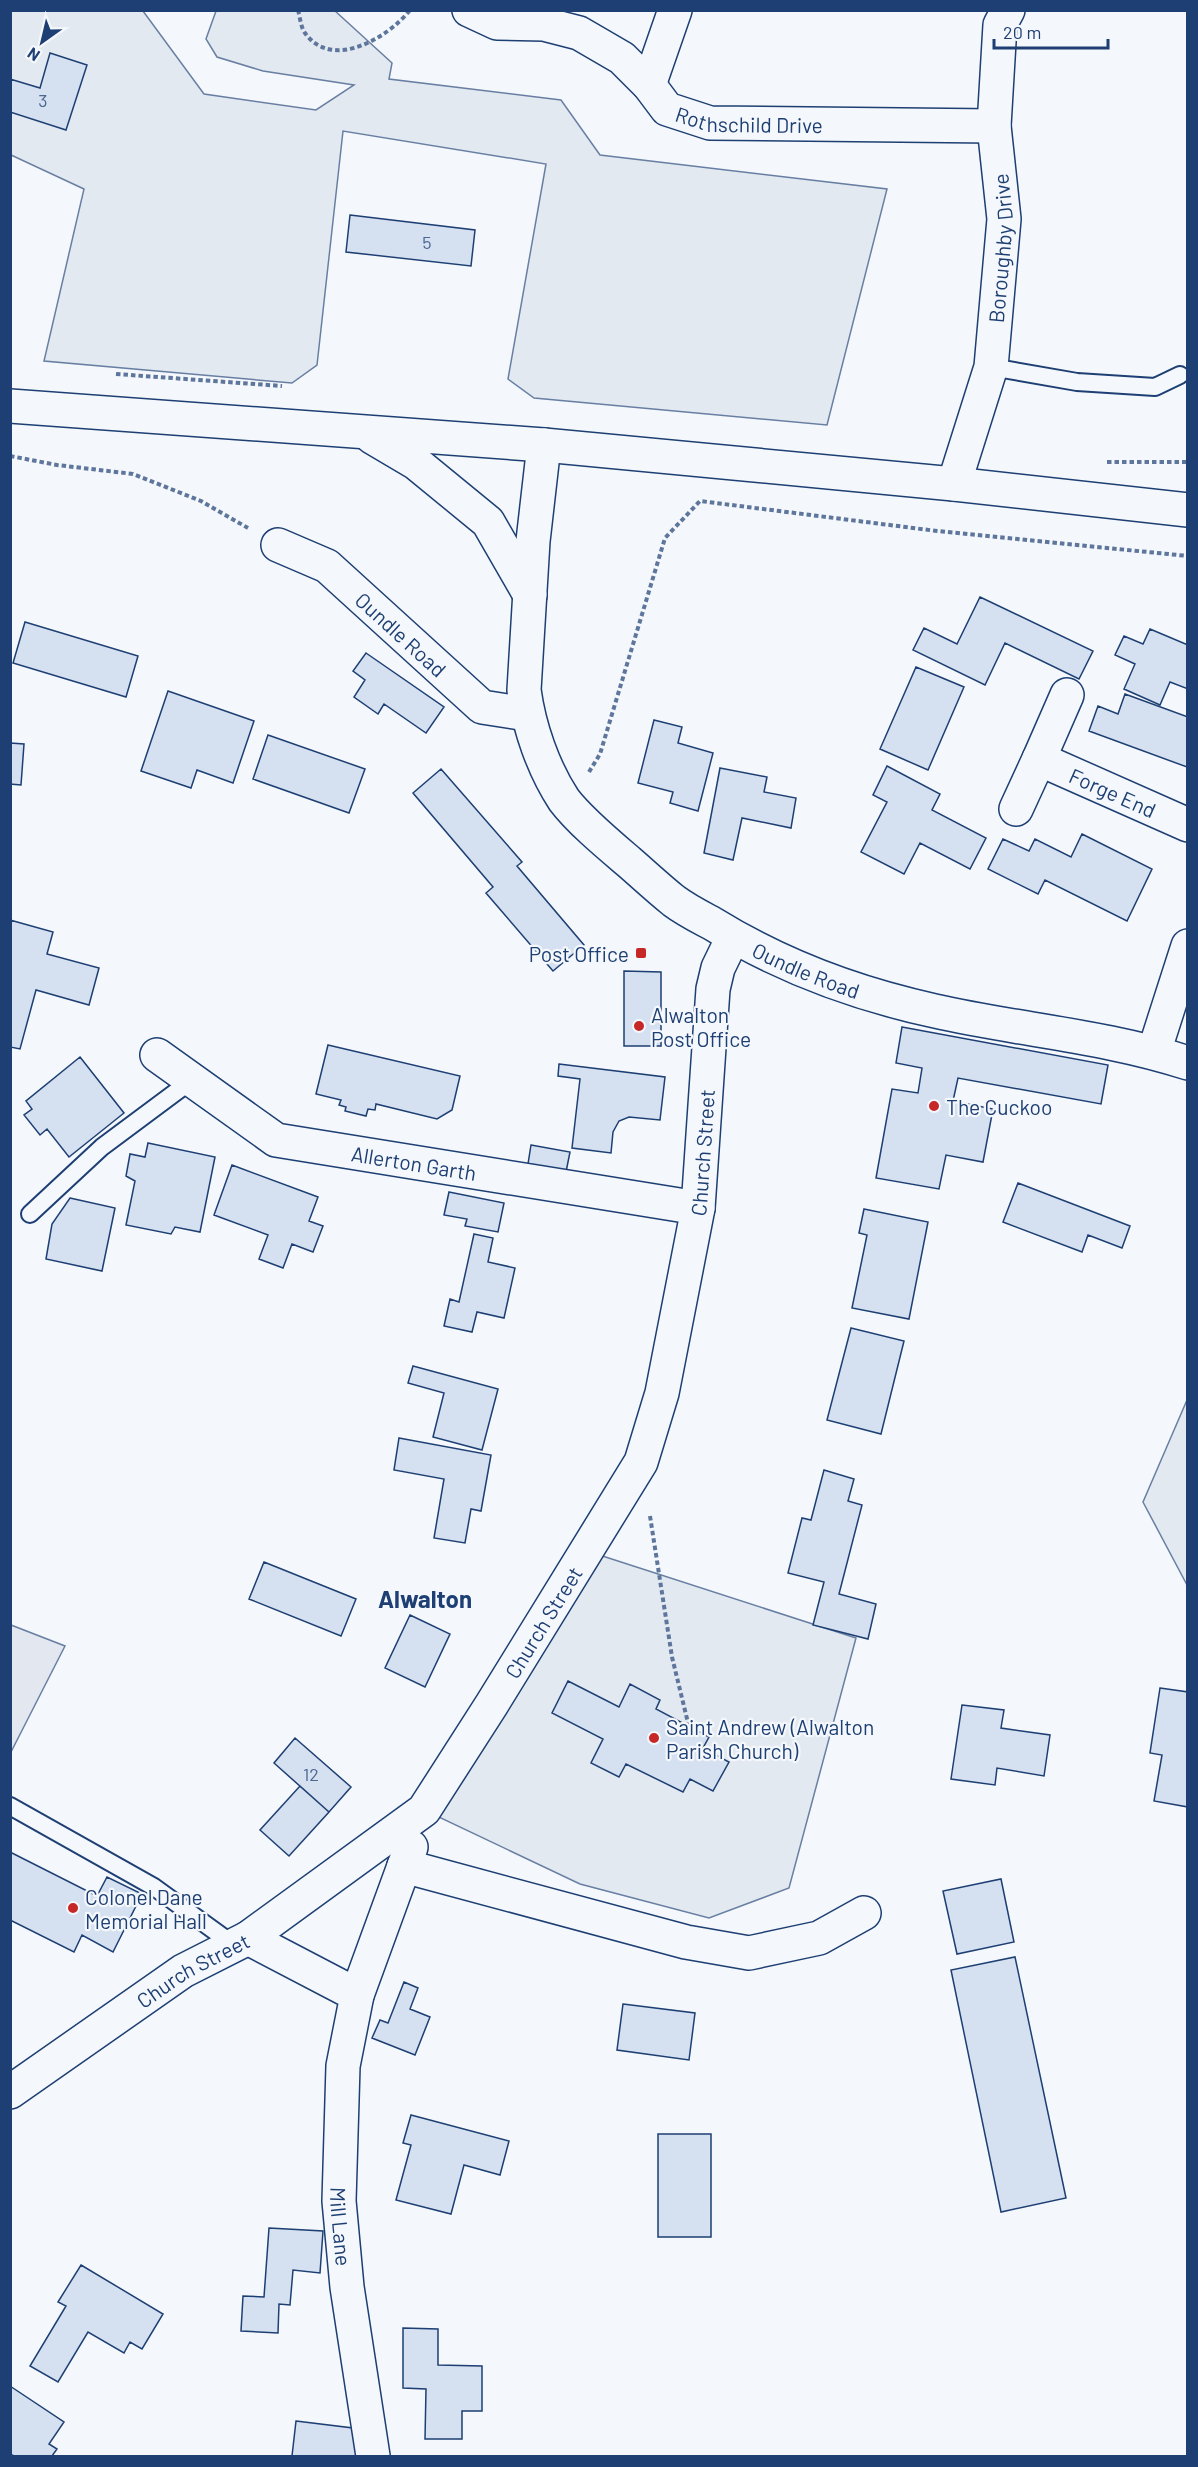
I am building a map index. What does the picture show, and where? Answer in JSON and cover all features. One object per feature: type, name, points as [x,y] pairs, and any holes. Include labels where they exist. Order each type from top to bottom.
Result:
[{"type":"street","name":"Rothschild Drive","points":[[469,10],[497,23],[544,24],[579,33],[622,58],[649,85],[667,109],[710,123],[994,126]]},
{"type":"street","points":[[649,85],[675,10]]},
{"type":"street","name":"Boroughby Drive","points":[[954,484],[991,367],[1004,219],[994,126],[1000,25],[1008,10]]},
{"type":"street","points":[[10,406],[365,434],[544,445],[954,484],[1188,510]]},
{"type":"street","points":[[365,434],[416,463],[488,522],[530,595]]},
{"type":"street","name":"Oundle Road","points":[[544,445],[533,540],[524,690],[527,714],[545,763],[564,799],[572,809],[675,902],[733,937],[794,967],[858,991],[936,1011],[1083,1037],[1154,1052],[1188,1063]]},
{"type":"street","name":"Oundle Road","points":[[278,545],[327,566],[482,707],[527,714]]},
{"type":"street","points":[[1016,809],[1067,695]]},
{"type":"street","name":"Forge End","points":[[1039,759],[1188,825]]},
{"type":"street","name":"Church Street","points":[[10,2092],[183,1971],[241,1941],[424,1810],[492,1704],[641,1462],[662,1394],[698,1208],[713,989],[718,968],[733,937]]},
{"type":"street","points":[[1154,1052],[1188,946]]},
{"type":"street","name":"Allerton Garth","points":[[156,1055],[276,1140],[698,1208]]},
{"type":"street","name":"Mill Lane","points":[[373,2457],[347,2286],[339,2201],[343,2066],[357,1995],[424,1810]]},
{"type":"street","points":[[404,1866],[686,1942],[748,1953],[819,1938],[864,1913]]},
{"type":"street","points":[[241,1941],[357,1995]]},
{"type":"lane","points":[[991,367],[1077,382],[1155,387],[1180,375]]},
{"type":"lane","points":[[30,1214],[102,1147],[192,1080]]},
{"type":"lane","points":[[10,1806],[154,1887],[241,1941]]},
{"type":"path","points":[[298,10],[304,32],[319,47],[349,51],[379,39],[410,10]]},
{"type":"path","points":[[10,456],[57,465],[133,474],[201,501],[278,545]]},
{"type":"path","points":[[588,773],[600,754],[665,538],[700,501],[937,531],[1188,556]]},
{"type":"path","points":[[641,1462],[672,1657],[689,1726]]},
{"type":"shaded area","points":[[334,10],[392,63],[389,79],[561,100],[600,155],[887,189],[827,425],[534,398],[508,379],[546,164],[343,131],[317,365],[292,383],[44,361],[84,189],[11,155],[11,11],[143,11],[204,94],[316,110],[354,85],[263,71],[217,57],[206,39],[216,11]]},
{"type":"shaded area","points":[[1187,1400],[1187,1585],[1143,1502]]},
{"type":"shaded area","points":[[587,1551],[856,1638],[789,1888],[709,1918],[580,1884],[424,1810]]},
{"type":"shaded area","points":[[11,1625],[65,1646],[11,1752]]},
{"type":"building","points":[[50,53],[87,65],[66,130],[10,112],[10,79],[40,88]]},
{"type":"building","points":[[350,215],[475,230],[471,266],[346,252]]},
{"type":"building","points":[[980,597],[1093,651],[1079,679],[1005,643],[985,685],[913,650],[924,628],[957,644]]},
{"type":"building","points":[[25,622],[138,656],[126,697],[13,663]]},
{"type":"building","points":[[1150,629],[1188,645],[1188,689],[1170,682],[1160,705],[1124,689],[1135,664],[1115,655],[1124,636],[1143,644]]},
{"type":"building","points":[[366,653],[444,707],[426,733],[384,704],[378,714],[354,697],[365,680],[353,671]]},
{"type":"building","points":[[916,667],[964,687],[928,770],[880,749]]},
{"type":"building","points":[[168,691],[254,721],[233,783],[197,770],[191,788],[141,771]]},
{"type":"building","points":[[1125,694],[1188,717],[1187,767],[1089,731],[1098,706],[1118,714]]},
{"type":"building","points":[[654,720],[682,727],[678,743],[713,753],[698,811],[670,803],[673,792],[638,783]]},
{"type":"building","points":[[268,735],[365,769],[349,813],[253,779]]},
{"type":"building","points":[[10,743],[24,744],[21,785],[10,784]]},
{"type":"building","points":[[887,766],[940,794],[932,810],[986,838],[970,869],[920,843],[904,874],[861,852],[887,802],[873,795]]},
{"type":"building","points":[[720,768],[767,777],[764,792],[796,798],[791,828],[742,818],[733,860],[704,853]]},
{"type":"building","points":[[441,769],[522,862],[517,866],[584,945],[553,971],[486,893],[493,887],[413,793]]},
{"type":"building","points":[[1082,834],[1152,869],[1127,921],[1045,880],[1038,894],[988,869],[1003,839],[1029,851],[1035,839],[1071,857]]},
{"type":"building","points":[[10,920],[53,932],[47,954],[99,968],[89,1005],[36,990],[20,1049],[10,1047]]},
{"type":"building","points":[[624,971],[661,972],[661,1046],[624,1046]]},
{"type":"building","name":"The Cuckoo","points":[[902,1027],[1108,1065],[1101,1104],[958,1078],[953,1101],[993,1109],[983,1162],[946,1155],[939,1189],[876,1178],[892,1089],[918,1093],[922,1068],[896,1063]]},
{"type":"building","points":[[328,1045],[460,1076],[452,1110],[437,1119],[376,1104],[375,1110],[368,1109],[366,1116],[345,1111],[346,1107],[339,1105],[341,1100],[316,1094]]},
{"type":"building","points":[[80,1057],[124,1113],[69,1157],[47,1129],[40,1135],[24,1115],[32,1109],[26,1101]]},
{"type":"building","points":[[559,1064],[665,1077],[660,1120],[629,1117],[619,1121],[613,1132],[611,1153],[572,1148],[580,1079],[558,1076]]},
{"type":"building","points":[[148,1143],[215,1157],[200,1232],[175,1227],[171,1234],[126,1225],[135,1181],[126,1176],[130,1154],[145,1157]]},
{"type":"building","points":[[531,1145],[570,1152],[566,1172],[528,1164]]},
{"type":"building","points":[[232,1165],[318,1197],[309,1221],[323,1226],[313,1252],[292,1244],[283,1268],[259,1259],[268,1235],[214,1215]]},
{"type":"building","points":[[1018,1183],[1130,1226],[1122,1248],[1088,1235],[1082,1252],[1003,1222]]},
{"type":"building","points":[[449,1192],[504,1203],[498,1232],[465,1226],[467,1219],[444,1215]]},
{"type":"building","points":[[70,1198],[115,1208],[102,1271],[46,1259],[52,1224]]},
{"type":"building","points":[[864,1209],[928,1222],[909,1319],[852,1308],[867,1235],[859,1233]]},
{"type":"building","points":[[474,1234],[493,1238],[488,1262],[515,1268],[504,1318],[477,1312],[472,1332],[444,1326],[450,1299],[459,1302]]},
{"type":"building","points":[[851,1328],[904,1341],[881,1434],[827,1420]]},
{"type":"building","points":[[413,1366],[498,1389],[482,1450],[433,1437],[444,1393],[408,1383]]},
{"type":"building","points":[[399,1438],[491,1455],[481,1511],[471,1509],[465,1543],[434,1538],[444,1479],[394,1470]]},
{"type":"building","points":[[824,1470],[854,1479],[848,1501],[862,1505],[839,1594],[876,1604],[868,1639],[813,1625],[824,1582],[788,1573],[802,1518],[811,1520]]},
{"type":"building","points":[[264,1562],[356,1599],[341,1636],[249,1599]]},
{"type":"building","points":[[410,1615],[450,1634],[425,1687],[385,1668]]},
{"type":"building","name":"Saint Andrew (Alwalton Parish Church)","points":[[568,1681],[619,1707],[630,1684],[660,1700],[656,1709],[709,1737],[703,1748],[729,1762],[713,1791],[690,1779],[683,1792],[626,1764],[619,1777],[591,1763],[603,1739],[552,1713]]},
{"type":"building","points":[[1160,1688],[1188,1692],[1188,1807],[1154,1801],[1162,1755],[1150,1753]]},
{"type":"building","points":[[962,1705],[1004,1710],[1001,1728],[1050,1735],[1044,1776],[997,1768],[995,1785],[951,1779]]},
{"type":"building","points":[[295,1738],[351,1787],[329,1812],[274,1763]]},
{"type":"building","points":[[300,1786],[329,1812],[289,1856],[260,1830]]},
{"type":"building","name":"Colonel Dane Memorial Hall","points":[[10,1852],[97,1896],[107,1877],[142,1894],[113,1952],[82,1935],[74,1952],[10,1920]]},
{"type":"building","points":[[1001,1879],[1014,1942],[957,1954],[943,1891]]},
{"type":"building","points":[[1015,1957],[1066,2198],[1001,2212],[951,1970]]},
{"type":"building","points":[[404,1982],[418,1988],[410,2009],[430,2017],[415,2055],[372,2038],[380,2020],[388,2023]]},
{"type":"building","points":[[623,2004],[695,2013],[689,2060],[617,2050]]},
{"type":"building","points":[[411,2115],[509,2141],[500,2175],[464,2165],[451,2214],[396,2200],[411,2145],[403,2143]]},
{"type":"building","points":[[658,2134],[711,2134],[711,2237],[658,2237]]},
{"type":"building","points":[[269,2228],[323,2231],[320,2273],[293,2270],[290,2305],[279,2304],[278,2333],[241,2331],[243,2296],[264,2297]]},
{"type":"building","points":[[81,2265],[163,2314],[142,2349],[130,2342],[124,2353],[88,2332],[58,2382],[30,2366],[66,2306],[58,2302]]},
{"type":"building","points":[[403,2328],[438,2329],[438,2365],[482,2366],[482,2411],[462,2411],[462,2439],[425,2439],[426,2389],[403,2388]]},
{"type":"building","points":[[10,2386],[64,2422],[49,2444],[57,2449],[52,2456],[14,2456],[10,2454]]},
{"type":"building","points":[[296,2421],[361,2429],[358,2456],[292,2456]]},
{"type":"place","name":"Post Office","points":[[641,953]]},
{"type":"place","name":"Alwalton Post Office","points":[[639,1026]]},
{"type":"place","name":"The Cuckoo","points":[[934,1106]]},
{"type":"place","name":"Saint Andrew (Alwalton Parish Church)","points":[[654,1738]]},
{"type":"place","name":"Colonel Dane Memorial Hall","points":[[73,1908]]},
{"type":"district","name":"Alwalton","points":[[425,1598]]}]
